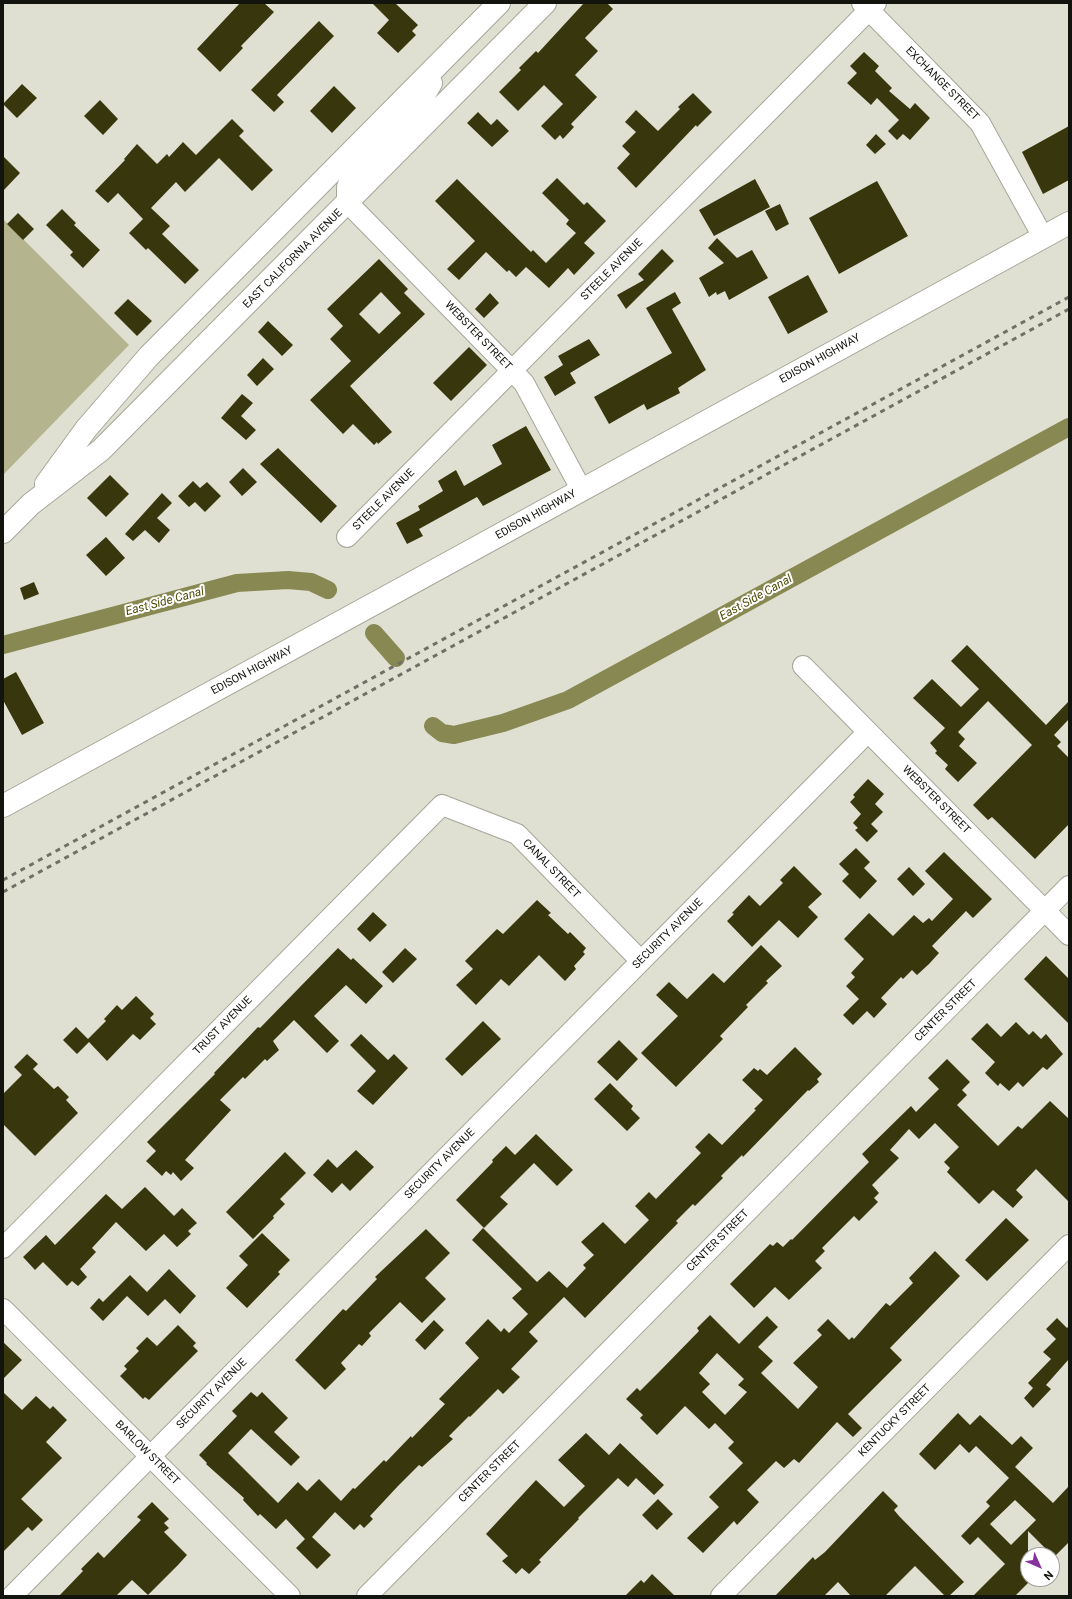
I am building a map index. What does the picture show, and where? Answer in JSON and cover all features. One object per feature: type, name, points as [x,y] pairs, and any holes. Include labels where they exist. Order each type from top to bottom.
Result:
[{"type":"main road","name":"EAST CALIFORNIA AVENUE","points":[[31,504],[86,429],[149,356],[499,3]]},
{"type":"main road","name":"EAST CALIFORNIA AVENUE","points":[[3,532],[31,504],[101,450],[545,3]]},
{"type":"main road","points":[[348,203],[348,187],[357,171],[416,109],[444,59]]},
{"type":"main road","name":"EDISON HIGHWAY","points":[[3,806],[400,591],[581,489],[1069,223]]},
{"type":"street","name":"EXCHANGE STREET","points":[[869,5],[980,123],[1043,237]]},
{"type":"street","name":"STEELE AVENUE","points":[[347,537],[869,5]]},
{"type":"street","name":"WEBSTER STREET","points":[[348,203],[524,383],[581,489]]},
{"type":"street","name":"WEBSTER STREET","points":[[802,666],[1069,935]]},
{"type":"street","name":"SECURITY AVENUE","points":[[12,1596],[868,732]]},
{"type":"street","name":"CANAL STREET","points":[[442,805],[517,834],[641,962]]},
{"type":"street","name":"TRUST AVENUE","points":[[3,1248],[442,805]]},
{"type":"street","name":"CENTER STREET","points":[[367,1596],[1069,886]]},
{"type":"street","name":"KENTUCKY STREET","points":[[721,1596],[1069,1245]]},
{"type":"street","name":"BARLOW STREET","points":[[3,1309],[290,1596]]},
{"type":"green space","points":[[3,219],[129,345],[3,475]]},
{"type":"building","points":[[240,3],[264,3],[274,12],[241,46],[243,48],[220,72],[197,49]]},
{"type":"building","points":[[372,3],[395,3],[418,25],[412,31],[416,35],[398,53],[377,33],[389,20]]},
{"type":"building","points":[[584,3],[607,3],[613,9],[585,38],[598,51],[575,75],[597,97],[571,124],[574,127],[563,139],[560,135],[555,140],[541,126],[563,104],[544,85],[518,111],[499,92],[521,70],[519,68],[536,51],[538,53]]},
{"type":"building","points":[[319,21],[334,36],[277,95],[284,102],[274,112],[251,90]]},
{"type":"building","points":[[864,52],[879,66],[875,71],[892,88],[889,91],[910,109],[915,103],[930,118],[910,140],[903,134],[897,140],[888,131],[899,120],[877,98],[871,105],[847,83],[857,73],[850,66]]},
{"type":"building","points":[[22,84],[37,98],[17,118],[3,104]]},
{"type":"building","points":[[334,86],[356,108],[332,133],[310,111]]},
{"type":"building","points":[[693,93],[712,112],[697,127],[696,125],[636,188],[617,168],[630,154],[622,146],[636,132],[625,122],[636,110],[658,131],[680,109],[678,107]]},
{"type":"building","points":[[100,100],[118,119],[103,135],[84,116]]},
{"type":"building","points":[[478,112],[491,125],[497,119],[509,131],[492,147],[467,123]]},
{"type":"building","points":[[232,119],[244,131],[239,136],[273,170],[252,191],[219,158],[185,192],[176,182],[151,208],[170,226],[162,234],[199,270],[185,284],[148,248],[146,250],[129,233],[143,219],[118,193],[108,203],[95,191],[125,160],[124,159],[137,144],[157,164],[167,154],[169,157],[183,142],[196,155]]},
{"type":"building","points":[[1069,126],[1069,180],[1043,194],[1022,152]]},
{"type":"building","points":[[876,134],[886,144],[875,154],[866,145]]},
{"type":"building","points":[[3,156],[20,173],[3,191]]},
{"type":"building","points":[[557,178],[584,205],[587,202],[606,221],[584,243],[595,253],[574,275],[568,268],[549,288],[526,267],[516,277],[509,270],[507,272],[486,252],[459,280],[447,269],[475,241],[435,201],[457,179],[531,252],[533,250],[546,263],[576,233],[566,224],[569,220],[542,193]]},
{"type":"building","points":[[755,179],[770,207],[714,236],[699,210]]},
{"type":"building","points":[[877,181],[908,236],[839,274],[809,218]]},
{"type":"building","points":[[780,204],[789,224],[776,231],[765,211]]},
{"type":"building","points":[[62,209],[76,223],[74,225],[100,250],[83,268],[70,255],[73,252],[46,225]]},
{"type":"building","points":[[18,213],[34,229],[23,240],[7,224]]},
{"type":"building","points":[[717,238],[737,258],[752,250],[768,278],[729,300],[725,291],[717,295],[716,292],[709,297],[699,278],[724,263],[708,248]]},
{"type":"building","points":[[662,249],[674,261],[626,309],[617,295],[644,280],[638,274]]},
{"type":"building","points":[[379,259],[408,289],[404,293],[425,314],[350,386],[392,432],[378,444],[377,442],[374,445],[353,424],[343,434],[310,400],[351,361],[330,339],[343,326],[327,309]],"holes":[[[381,292],[401,313],[379,334],[359,314]]]},
{"type":"building","points":[[808,275],[828,312],[788,334],[768,297]]},
{"type":"building","points":[[675,292],[681,303],[672,309],[706,370],[678,388],[680,393],[647,410],[644,404],[609,424],[594,397],[672,353],[646,308]]},
{"type":"building","points":[[490,293],[499,303],[484,318],[475,309]]},
{"type":"building","points":[[128,299],[152,321],[137,336],[114,313]]},
{"type":"building","points":[[268,321],[293,345],[282,356],[258,332]]},
{"type":"building","points":[[589,339],[600,355],[570,373],[576,383],[555,396],[544,377],[563,365],[558,356]]},
{"type":"building","points":[[469,347],[487,365],[451,401],[433,383]]},
{"type":"building","points":[[263,358],[274,369],[257,386],[247,375]]},
{"type":"building","points":[[242,394],[253,403],[241,416],[256,430],[246,440],[221,418]]},
{"type":"building","points":[[526,426],[551,470],[483,506],[477,497],[419,529],[423,536],[407,544],[396,523],[420,510],[418,506],[443,491],[438,481],[456,470],[464,486],[502,464],[492,445]]},
{"type":"building","points":[[278,448],[337,506],[321,523],[260,464]]},
{"type":"building","points":[[243,468],[257,482],[242,496],[229,482]]},
{"type":"building","points":[[110,475],[129,494],[106,517],[87,498]]},
{"type":"building","points":[[193,481],[200,488],[207,482],[221,496],[205,512],[195,502],[189,507],[178,496]]},
{"type":"building","points":[[162,493],[172,503],[157,518],[170,530],[159,543],[145,530],[133,541],[125,534]]},
{"type":"building","points":[[106,537],[125,558],[106,576],[86,555]]},
{"type":"building","points":[[34,582],[39,594],[24,600],[20,588]]},
{"type":"building","points":[[967,645],[1046,725],[1069,701],[1069,719],[1054,735],[1061,742],[1057,746],[1069,758],[1069,824],[1035,859],[992,817],[988,820],[973,805],[1032,745],[988,701],[958,732],[965,739],[959,746],[977,763],[958,782],[945,769],[948,765],[935,753],[937,751],[930,743],[945,728],[913,698],[932,679],[961,707],[979,689],[951,661]]},
{"type":"building","points":[[16,672],[44,723],[22,735],[3,700],[3,679]]},
{"type":"building","points":[[868,779],[884,794],[875,804],[883,812],[871,824],[878,831],[867,842],[855,830],[858,828],[853,823],[861,814],[850,802],[855,797],[853,795]]},
{"type":"building","points":[[856,848],[870,862],[864,868],[877,881],[860,899],[842,881],[849,874],[839,864]]},
{"type":"building","points":[[944,852],[992,899],[973,918],[966,911],[932,946],[939,953],[929,964],[917,975],[912,970],[903,979],[901,977],[881,998],[887,1004],[874,1018],[867,1011],[853,1025],[843,1015],[859,999],[846,986],[855,977],[851,973],[864,959],[844,939],[869,913],[893,936],[914,915],[923,923],[929,918],[932,921],[953,899],[925,871]]},
{"type":"building","points":[[794,866],[822,894],[808,907],[818,917],[798,938],[779,920],[752,947],[727,921],[734,914],[732,913],[749,895],[760,906],[783,883],[780,880]]},
{"type":"building","points":[[909,867],[925,884],[913,896],[897,879]]},
{"type":"building","points":[[537,900],[551,913],[548,915],[568,934],[570,932],[586,948],[583,952],[585,954],[574,966],[576,969],[565,981],[539,955],[509,986],[501,979],[476,1005],[456,985],[473,969],[465,961],[497,929],[503,934]]},
{"type":"building","points":[[373,912],[387,925],[370,942],[357,929]]},
{"type":"building","points":[[761,945],[782,966],[766,981],[768,983],[746,1005],[748,1007],[720,1036],[723,1039],[676,1087],[641,1053],[678,1016],[656,995],[669,982],[687,999],[713,973],[724,983]]},
{"type":"building","points":[[338,948],[351,960],[353,958],[383,986],[366,1004],[346,985],[314,1016],[339,1041],[327,1053],[294,1020],[273,1041],[279,1050],[267,1061],[265,1059],[245,1079],[243,1077],[220,1100],[231,1110],[185,1160],[194,1168],[181,1181],[173,1172],[171,1175],[166,1171],[162,1176],[146,1161],[156,1151],[147,1142],[215,1074],[214,1073],[258,1027],[260,1028]]},
{"type":"building","points":[[405,948],[417,959],[393,983],[382,972]]},
{"type":"building","points":[[1046,956],[1069,979],[1069,1024],[1024,979]]},
{"type":"building","points":[[136,996],[154,1014],[150,1018],[156,1024],[140,1040],[133,1034],[107,1061],[89,1042],[77,1054],[63,1040],[76,1027],[88,1039],[106,1021],[104,1019],[117,1005],[122,1010]]},
{"type":"building","points":[[483,1021],[501,1039],[462,1076],[445,1059]]},
{"type":"building","points":[[1016,1022],[1029,1035],[1033,1031],[1041,1039],[1046,1034],[1063,1054],[1047,1070],[1043,1067],[1023,1087],[1018,1082],[1009,1091],[1000,1083],[998,1086],[985,1073],[995,1062],[971,1039],[987,1023],[1001,1037]]},
{"type":"building","points":[[361,1034],[388,1060],[394,1054],[408,1068],[373,1105],[357,1091],[376,1071],[350,1045]]},
{"type":"building","points":[[619,1040],[638,1059],[617,1081],[597,1062]]},
{"type":"building","points":[[795,1047],[822,1074],[817,1079],[819,1082],[809,1091],[808,1090],[743,1157],[742,1155],[721,1176],[723,1178],[695,1206],[693,1204],[676,1221],[678,1223],[585,1318],[564,1297],[529,1332],[538,1341],[511,1369],[520,1377],[503,1394],[498,1389],[470,1417],[469,1416],[449,1436],[453,1439],[422,1467],[419,1465],[398,1486],[370,1516],[373,1519],[364,1528],[360,1524],[354,1530],[335,1512],[312,1537],[331,1555],[317,1569],[296,1548],[305,1539],[286,1519],[276,1529],[260,1514],[258,1516],[243,1500],[244,1498],[206,1464],[207,1463],[199,1455],[237,1416],[232,1411],[251,1392],[257,1397],[262,1392],[288,1418],[274,1432],[300,1457],[291,1466],[251,1429],[228,1453],[278,1503],[298,1482],[307,1491],[319,1479],[341,1501],[384,1460],[386,1462],[411,1436],[412,1438],[445,1404],[439,1399],[479,1358],[465,1343],[488,1319],[501,1332],[504,1328],[509,1333],[528,1314],[512,1298],[522,1289],[472,1240],[483,1228],[537,1282],[549,1271],[567,1288],[586,1268],[583,1265],[594,1255],[581,1242],[603,1222],[625,1244],[649,1220],[635,1206],[649,1192],[656,1199],[701,1153],[695,1147],[709,1133],[722,1145],[756,1110],[754,1109],[763,1100],[742,1080],[754,1068],[758,1071],[760,1069],[767,1075]]},
{"type":"building","points":[[27,1054],[38,1064],[33,1069],[54,1089],[58,1086],[69,1097],[66,1100],[78,1113],[35,1156],[3,1124],[3,1094],[22,1075],[14,1067]]},
{"type":"building","points":[[947,1059],[970,1082],[962,1090],[967,1095],[957,1105],[998,1146],[1018,1126],[1022,1129],[1050,1101],[1069,1119],[1069,1202],[1036,1169],[1016,1190],[1023,1197],[1013,1208],[993,1190],[979,1204],[947,1172],[950,1168],[944,1162],[959,1147],[935,1123],[919,1139],[909,1129],[890,1150],[899,1158],[872,1185],[879,1193],[874,1198],[878,1202],[859,1221],[854,1216],[822,1248],[825,1251],[815,1261],[822,1268],[789,1300],[775,1287],[754,1308],[730,1284],[770,1244],[773,1246],[777,1242],[783,1247],[791,1239],[792,1240],[869,1162],[862,1154],[911,1106],[916,1112],[939,1089],[928,1078]]},
{"type":"building","points":[[610,1083],[633,1106],[631,1109],[640,1118],[627,1131],[594,1099]]},
{"type":"building","points":[[536,1134],[573,1170],[557,1186],[534,1163],[500,1197],[508,1204],[484,1228],[456,1200],[493,1162],[492,1160],[506,1146],[515,1155]]},
{"type":"building","points":[[356,1150],[374,1167],[350,1191],[342,1183],[332,1193],[313,1175],[328,1159],[337,1168]]},
{"type":"building","points":[[285,1152],[306,1173],[280,1199],[285,1204],[273,1216],[274,1218],[253,1239],[226,1212]]},
{"type":"building","points":[[145,1187],[174,1216],[182,1208],[197,1223],[188,1231],[191,1234],[177,1247],[164,1234],[146,1251],[116,1222],[92,1248],[96,1252],[80,1269],[87,1277],[78,1286],[72,1281],[67,1286],[43,1262],[35,1270],[23,1257],[46,1235],[55,1245],[106,1194],[122,1209]]},
{"type":"building","points":[[1006,1218],[1029,1240],[987,1281],[965,1260]]},
{"type":"building","points":[[426,1229],[450,1253],[425,1278],[446,1299],[422,1323],[400,1302],[369,1333],[371,1336],[362,1346],[359,1344],[341,1363],[346,1369],[325,1390],[295,1360],[343,1309],[346,1311],[377,1279],[375,1277]]},
{"type":"building","points":[[262,1233],[290,1260],[278,1272],[280,1274],[247,1308],[226,1288],[248,1265],[239,1256]]},
{"type":"building","points":[[935,1251],[960,1276],[890,1348],[902,1360],[848,1414],[862,1428],[853,1437],[837,1422],[799,1463],[794,1459],[784,1468],[776,1461],[747,1490],[759,1502],[737,1525],[734,1521],[703,1553],[687,1538],[719,1507],[709,1497],[743,1463],[728,1448],[734,1442],[715,1423],[709,1429],[685,1406],[657,1435],[640,1418],[643,1415],[626,1399],[637,1388],[640,1391],[659,1372],[699,1331],[697,1328],[710,1315],[739,1344],[767,1316],[778,1327],[758,1347],[773,1361],[761,1373],[798,1409],[818,1387],[793,1363],[822,1335],[817,1330],[828,1319],[849,1340],[852,1337],[854,1339],[886,1303],[890,1306],[913,1283],[909,1278]],"holes":[[[717,1353],[744,1379],[738,1385],[747,1392],[725,1415],[702,1392],[710,1384],[699,1373]]]},
{"type":"building","points":[[169,1269],[196,1296],[180,1314],[165,1299],[148,1316],[127,1296],[103,1321],[90,1308],[99,1298],[103,1302],[130,1275],[147,1292]]},
{"type":"building","points":[[1057,1318],[1067,1328],[1069,1326],[1069,1359],[1046,1385],[1051,1389],[1033,1408],[1024,1398],[1033,1388],[1028,1383],[1051,1359],[1043,1352],[1056,1339],[1046,1329]]},
{"type":"building","points":[[434,1320],[444,1330],[425,1350],[415,1340]]},
{"type":"building","points":[[178,1325],[196,1343],[193,1346],[198,1351],[149,1400],[145,1397],[143,1399],[120,1376],[127,1369],[124,1366],[139,1351],[136,1348],[147,1337],[157,1346]]},
{"type":"building","points":[[3,1342],[22,1360],[3,1379]]},
{"type":"building","points":[[3,1392],[22,1410],[36,1396],[50,1409],[53,1406],[67,1420],[46,1442],[62,1458],[21,1499],[43,1520],[32,1531],[28,1527],[3,1552]]},
{"type":"building","points":[[958,1413],[970,1425],[980,1415],[1012,1445],[1021,1436],[1033,1448],[1015,1467],[1053,1503],[1069,1486],[1069,1542],[1060,1551],[1060,1547],[1044,1547],[1028,1531],[1028,1547],[1020,1547],[1020,1587],[1024,1587],[1015,1596],[973,1596],[1005,1564],[978,1537],[970,1545],[961,1536],[990,1506],[986,1502],[1009,1478],[976,1446],[969,1453],[960,1444],[935,1470],[919,1454]],"holes":[[[1015,1500],[1036,1520],[1011,1545],[990,1524]]]},
{"type":"building","points":[[586,1433],[609,1455],[620,1443],[664,1485],[654,1495],[636,1478],[628,1487],[618,1478],[539,1560],[541,1562],[529,1574],[522,1568],[516,1574],[502,1561],[508,1556],[486,1534],[536,1480],[564,1507],[585,1486],[558,1460]]},
{"type":"building","points":[[883,1491],[898,1506],[894,1510],[899,1516],[964,1582],[949,1596],[945,1596],[915,1566],[885,1596],[851,1596],[838,1582],[824,1596],[775,1596],[813,1557],[815,1560],[825,1552]]},
{"type":"building","points":[[658,1499],[673,1514],[657,1530],[642,1515]]},
{"type":"building","points":[[152,1502],[169,1519],[164,1523],[169,1528],[164,1532],[187,1555],[178,1565],[148,1595],[132,1580],[116,1596],[59,1596],[83,1571],[81,1569],[98,1552],[104,1558],[141,1520],[137,1517]]},
{"type":"building","points":[[652,1574],[675,1596],[625,1596],[641,1580],[644,1583]]},
{"type":"waterway","name":"East Side Canal","points":[[433,726],[442,733],[454,735],[503,723],[568,700],[1069,427]]},
{"type":"waterway","name":"East Side Canal","points":[[3,645],[237,583],[288,580],[311,582],[328,590]]},
{"type":"waterway","name":"East Side Canal","points":[[374,633],[396,658]]},
{"type":"railway","points":[[3,880],[1069,297]]},
{"type":"railway","points":[[3,892],[1069,309]]}]
